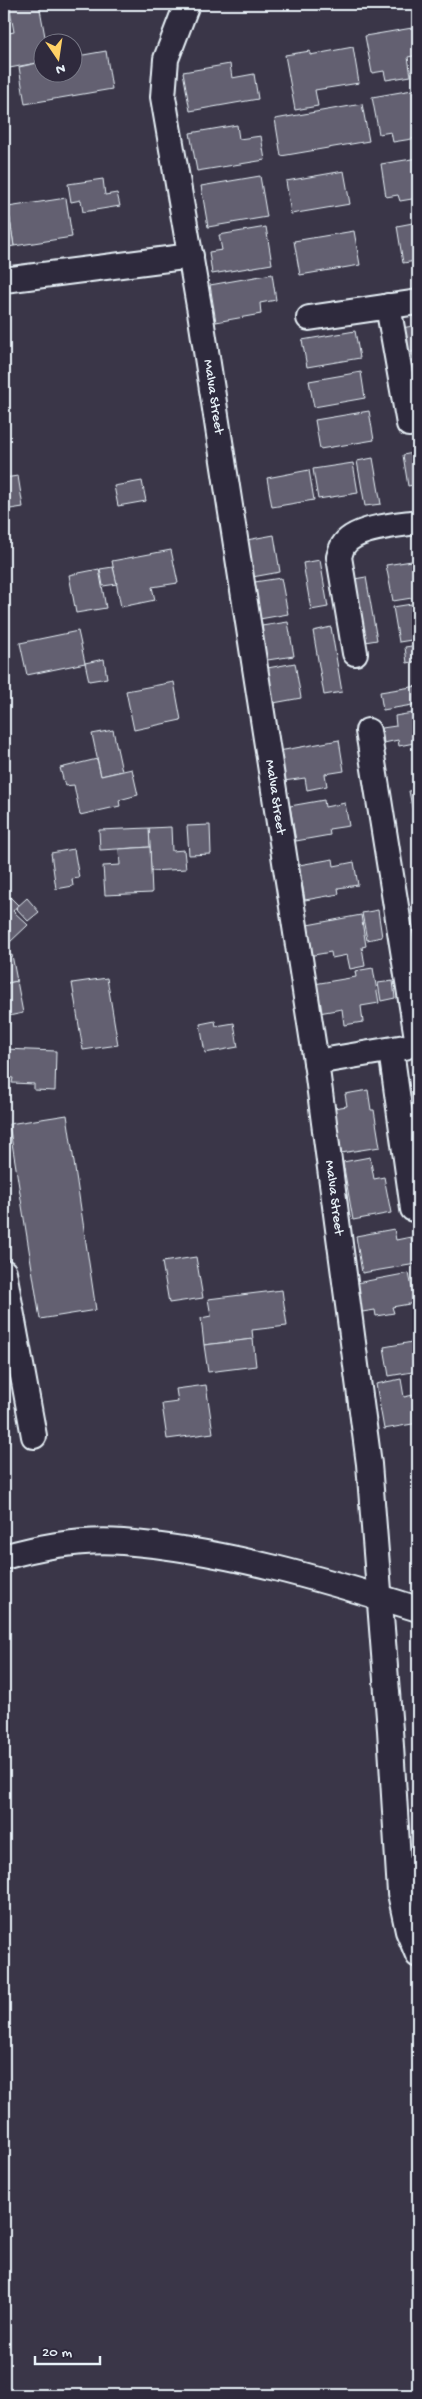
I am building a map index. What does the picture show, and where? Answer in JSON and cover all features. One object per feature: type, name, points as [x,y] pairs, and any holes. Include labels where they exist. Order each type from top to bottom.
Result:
[{"type":"street","name":"Malva Street","points":[[188,4],[166,59],[163,88],[191,256],[316,1062],[369,1464],[390,1730],[400,1892],[408,1931],[418,1955]]},
{"type":"street","points":[[4,280],[191,256]]},
{"type":"street","points":[[309,318],[418,302]]},
{"type":"street","points":[[388,306],[409,424]]},
{"type":"street","points":[[355,653],[339,557],[343,545],[355,535],[371,530],[418,522]]},
{"type":"street","points":[[316,1062],[418,1045],[368,731]]},
{"type":"street","points":[[391,1050],[413,1209]]},
{"type":"street","points":[[4,1272],[34,1436]]},
{"type":"street","points":[[4,1557],[37,1548],[84,1542],[122,1542],[226,1557],[308,1576],[418,1609]]},
{"type":"building","points":[[9,4],[39,4],[44,32],[32,32],[32,64],[4,69],[4,34],[14,32]]},
{"type":"building","points":[[418,27],[418,55],[408,57],[411,76],[386,80],[384,71],[372,73],[365,36]]},
{"type":"building","points":[[353,47],[359,83],[315,90],[318,106],[295,110],[285,55],[310,51],[310,55]]},
{"type":"building","points":[[106,51],[112,89],[25,104],[19,67],[32,64],[32,82],[82,82],[82,55]]},
{"type":"building","points":[[230,64],[232,78],[254,74],[258,99],[190,111],[183,72]]},
{"type":"building","points":[[418,89],[418,118],[415,118],[418,138],[393,142],[391,132],[379,134],[372,97]]},
{"type":"building","points":[[362,104],[369,141],[281,156],[275,119]]},
{"type":"building","points":[[237,125],[239,139],[261,136],[265,160],[197,171],[190,133]]},
{"type":"building","points":[[418,158],[418,198],[400,201],[398,195],[386,197],[381,164]]},
{"type":"building","points":[[344,171],[350,204],[291,214],[286,181]]},
{"type":"building","points":[[260,176],[267,217],[208,227],[201,186]]},
{"type":"building","points":[[103,179],[105,195],[117,193],[120,206],[83,212],[81,200],[71,202],[68,184]]},
{"type":"building","points":[[66,198],[72,237],[14,246],[8,207]]},
{"type":"building","points":[[4,207],[8,207],[14,246],[4,248]]},
{"type":"building","points":[[418,222],[417,267],[416,261],[403,263],[397,226]]},
{"type":"building","points":[[266,227],[272,264],[212,274],[209,252],[222,250],[219,235]]},
{"type":"building","points":[[354,231],[360,265],[300,275],[294,241]]},
{"type":"building","points":[[272,274],[276,300],[260,303],[261,314],[216,322],[210,285]]},
{"type":"building","points":[[418,325],[418,351],[406,353],[402,328]]},
{"type":"building","points":[[355,331],[360,358],[307,367],[302,340]]},
{"type":"building","points":[[361,372],[365,398],[314,407],[309,381]]},
{"type":"building","points":[[369,411],[374,440],[320,449],[315,420]]},
{"type":"building","points":[[418,452],[418,484],[408,486],[403,455]]},
{"type":"building","points":[[373,458],[381,504],[365,506],[357,461]]},
{"type":"building","points":[[353,463],[358,493],[318,499],[313,469]]},
{"type":"building","points":[[309,470],[314,500],[272,507],[267,478]]},
{"type":"building","points":[[18,476],[23,507],[4,510],[4,478]]},
{"type":"building","points":[[142,481],[146,501],[118,506],[114,486]]},
{"type":"building","points":[[274,535],[280,572],[247,578],[241,541]]},
{"type":"building","points":[[171,550],[178,583],[152,587],[155,600],[121,607],[112,561]]},
{"type":"building","points":[[320,560],[328,607],[311,610],[303,563]]},
{"type":"building","points":[[418,560],[418,597],[393,601],[386,565]]},
{"type":"building","points":[[113,567],[117,584],[103,586],[100,569]]},
{"type":"building","points":[[99,569],[106,608],[76,613],[69,575]]},
{"type":"building","points":[[366,577],[377,640],[359,643],[348,580]]},
{"type":"building","points":[[281,578],[288,614],[254,620],[248,583]]},
{"type":"building","points":[[418,603],[418,639],[399,642],[393,607]]},
{"type":"building","points":[[288,622],[294,656],[261,661],[255,627]]},
{"type":"building","points":[[331,627],[342,692],[324,695],[313,631]]},
{"type":"building","points":[[78,631],[85,663],[27,675],[20,643]]},
{"type":"building","points":[[418,645],[418,661],[407,663],[405,647]]},
{"type":"building","points":[[104,659],[107,678],[89,681],[85,663]]},
{"type":"building","points":[[295,663],[301,698],[268,704],[262,669]]},
{"type":"building","points":[[174,682],[181,720],[134,730],[126,691]]},
{"type":"building","points":[[418,686],[418,704],[383,710],[380,692]]},
{"type":"building","points":[[418,712],[418,752],[416,753],[414,743],[399,746],[398,740],[384,743],[382,728],[396,726],[395,716]]},
{"type":"building","points":[[113,730],[122,771],[101,776],[92,734]]},
{"type":"building","points":[[339,740],[344,771],[325,774],[327,786],[307,790],[305,778],[284,781],[279,751]]},
{"type":"building","points":[[97,759],[101,776],[132,769],[138,795],[119,800],[120,806],[80,815],[74,785],[65,786],[60,768]]},
{"type":"building","points":[[418,790],[418,811],[413,812],[409,791]]},
{"type":"building","points":[[324,800],[325,807],[345,803],[349,826],[329,829],[330,835],[296,841],[290,806]]},
{"type":"building","points":[[210,825],[211,854],[189,855],[187,826]]},
{"type":"building","points":[[171,827],[172,851],[184,850],[186,869],[151,871],[149,828]]},
{"type":"building","points":[[149,828],[150,847],[100,850],[99,830]]},
{"type":"building","points":[[150,847],[152,893],[105,895],[103,866],[120,865],[119,849]]},
{"type":"building","points":[[74,849],[79,878],[72,879],[73,886],[56,889],[51,853]]},
{"type":"building","points":[[333,859],[334,866],[354,862],[358,885],[338,888],[339,894],[305,900],[299,865]]},
{"type":"building","points":[[4,891],[18,905],[13,911],[28,925],[9,943],[4,937]]},
{"type":"building","points":[[27,898],[39,912],[28,921],[16,908]]},
{"type":"building","points":[[378,910],[382,937],[367,940],[362,913]]},
{"type":"building","points":[[361,915],[366,946],[362,947],[365,966],[350,969],[347,955],[332,958],[331,952],[308,956],[302,926]]},
{"type":"building","points":[[12,955],[17,981],[4,984],[4,957]]},
{"type":"building","points":[[373,968],[379,1003],[361,1006],[363,1022],[344,1025],[342,1009],[319,1013],[314,984],[356,977],[355,971]]},
{"type":"building","points":[[107,978],[118,1045],[83,1050],[72,983]]},
{"type":"building","points":[[17,981],[23,1013],[4,1017],[4,984]]},
{"type":"building","points":[[393,981],[395,998],[381,1001],[378,983]]},
{"type":"building","points":[[215,1021],[216,1026],[234,1023],[238,1047],[205,1053],[200,1024]]},
{"type":"building","points":[[4,1049],[56,1051],[55,1091],[34,1090],[34,1084],[12,1083],[13,1078],[4,1077]]},
{"type":"building","points":[[368,1090],[371,1110],[374,1110],[380,1147],[341,1153],[334,1108],[347,1106],[345,1094]]},
{"type":"building","points":[[418,1100],[418,1126],[414,1101]]},
{"type":"building","points":[[67,1115],[96,1310],[40,1319],[9,1124]]},
{"type":"building","points":[[370,1157],[374,1179],[384,1177],[391,1213],[353,1220],[343,1162]]},
{"type":"building","points":[[394,1229],[396,1240],[411,1237],[416,1264],[362,1273],[356,1236]]},
{"type":"building","points":[[415,1232],[418,1232],[418,1253]]},
{"type":"building","points":[[196,1257],[203,1298],[169,1303],[162,1262]]},
{"type":"building","points":[[409,1273],[415,1303],[392,1307],[394,1313],[376,1316],[375,1310],[356,1313],[351,1284]]},
{"type":"building","points":[[282,1290],[287,1326],[252,1330],[253,1339],[204,1345],[201,1318],[211,1316],[208,1299]]},
{"type":"building","points":[[253,1339],[256,1366],[208,1372],[204,1345]]},
{"type":"building","points":[[418,1341],[418,1371],[389,1376],[384,1347]]},
{"type":"building","points":[[401,1379],[404,1397],[418,1394],[418,1423],[384,1429],[376,1384]]},
{"type":"building","points":[[206,1385],[213,1433],[167,1439],[162,1404],[178,1402],[176,1389]]}]
